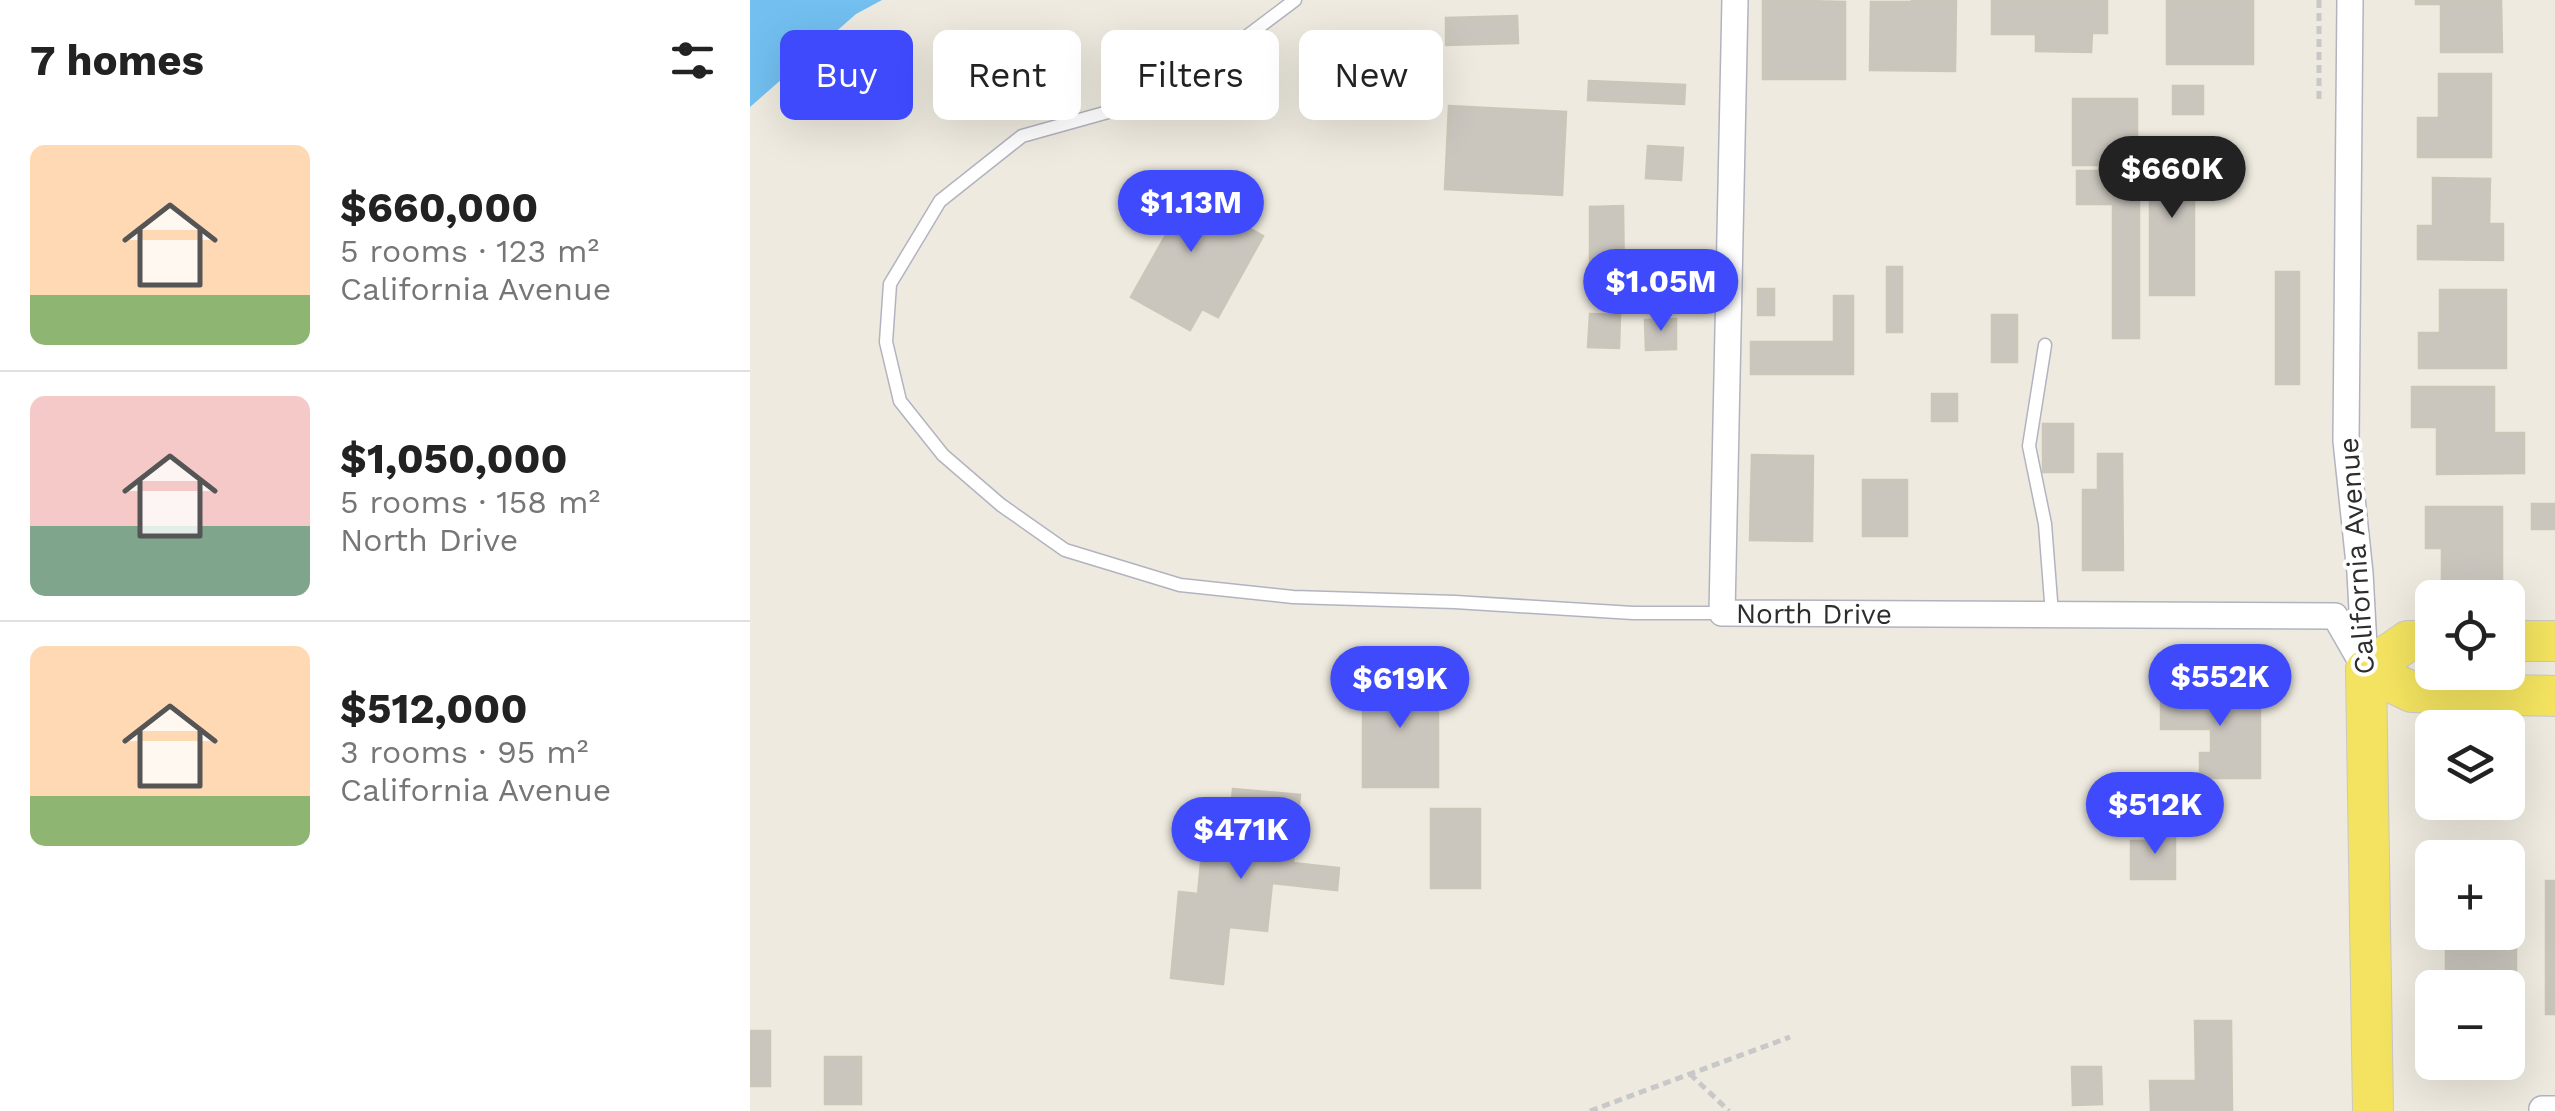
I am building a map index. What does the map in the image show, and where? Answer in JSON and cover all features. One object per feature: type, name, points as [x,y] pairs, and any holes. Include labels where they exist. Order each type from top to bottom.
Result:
[{"type":"main road","points":[[2525,641],[2555,640]]},
{"type":"main road","points":[[2415,641],[2408,641],[2366,670],[2412,692],[2555,696]]},
{"type":"main road","name":"California Avenue","points":[[2366,670],[2373,1111]]},
{"type":"street","name":"North Drive","points":[[1735,0],[1722,614],[2335,616],[2366,670]]},
{"type":"street","name":"California Avenue","points":[[2350,0],[2346,441],[2366,670]]},
{"type":"lane","points":[[1295,0],[1169,95],[1022,136],[940,201],[890,284],[886,342],[900,401],[943,455],[1001,505],[1065,550],[1180,584],[1293,597],[1455,602],[1633,614],[1722,614]]},
{"type":"lane","points":[[2045,345],[2030,446],[2044,524],[2052,614]]},
{"type":"path","points":[[1590,1111],[1790,1036]]},
{"type":"path","points":[[1690,1074],[1729,1111]]},
{"type":"water","points":[[750,0],[882,0],[856,14],[838,30],[780,30],[780,81],[750,107]]},
{"type":"building","points":[[1763,0],[1845,2],[1845,79],[1763,79]]},
{"type":"building","points":[[1956,0],[1955,71],[1870,70],[1871,2]]},
{"type":"building","points":[[1992,0],[2107,0],[2107,33],[2092,33],[2091,52],[2036,51],[2036,34],[1992,34]]},
{"type":"building","points":[[2167,0],[2253,0],[2253,64],[2167,64]]},
{"type":"building","points":[[2416,0],[2501,0],[2502,52],[2441,52],[2441,4],[2416,4]]},
{"type":"building","points":[[1517,16],[1518,43],[1446,45],[1446,18]]},
{"type":"building","points":[[2439,74],[2491,74],[2491,157],[2418,157],[2418,118],[2439,118]]},
{"type":"building","points":[[1589,81],[1685,85],[1684,104],[1588,100]]},
{"type":"building","points":[[2173,86],[2203,86],[2203,114],[2173,114]]},
{"type":"building","points":[[2073,99],[2137,99],[2137,165],[2073,165]]},
{"type":"building","points":[[1449,106],[1566,112],[1562,195],[1445,189]]},
{"type":"building","points":[[1648,146],[1683,148],[1681,180],[1646,178]]},
{"type":"building","points":[[2150,147],[2194,147],[2194,295],[2150,295]]},
{"type":"building","points":[[2077,171],[2139,171],[2139,338],[2113,338],[2113,204],[2077,204]]},
{"type":"building","points":[[1149,173],[1263,236],[1218,317],[1202,309],[1190,330],[1131,297],[1171,226],[1132,205]]},
{"type":"building","points":[[2433,178],[2490,179],[2489,224],[2503,224],[2503,260],[2418,259],[2418,226],[2433,226]]},
{"type":"building","points":[[1623,206],[1624,283],[1590,283],[1590,207]]},
{"type":"building","points":[[1887,267],[1902,267],[1902,332],[1887,332]]},
{"type":"building","points":[[2276,272],[2299,272],[2299,384],[2276,384]]},
{"type":"building","points":[[1758,289],[1774,289],[1774,315],[1758,315]]},
{"type":"building","points":[[2440,290],[2506,290],[2506,368],[2419,368],[2419,333],[2440,333]]},
{"type":"building","points":[[1834,296],[1853,296],[1853,374],[1751,374],[1751,342],[1834,342]]},
{"type":"building","points":[[1590,314],[1620,315],[1619,348],[1588,347]]},
{"type":"building","points":[[1992,315],[2017,315],[2017,362],[1992,362]]},
{"type":"building","points":[[1676,319],[1676,349],[1646,350],[1645,320]]},
{"type":"building","points":[[2412,387],[2494,387],[2494,433],[2524,433],[2524,473],[2437,474],[2437,427],[2412,427]]},
{"type":"building","points":[[1932,394],[1957,394],[1957,421],[1932,421]]},
{"type":"building","points":[[2043,424],[2073,424],[2073,472],[2043,472]]},
{"type":"building","points":[[2098,454],[2122,454],[2123,570],[2083,570],[2083,490],[2098,490]]},
{"type":"building","points":[[1752,455],[1813,456],[1812,541],[1750,540]]},
{"type":"building","points":[[1863,480],[1907,480],[1907,536],[1863,536]]},
{"type":"building","points":[[2532,504],[2555,504],[2555,529],[2532,529]]},
{"type":"building","points":[[2426,507],[2502,507],[2502,580],[2442,580],[2442,548],[2426,548]]},
{"type":"building","points":[[1363,675],[1438,675],[1438,787],[1363,787]]},
{"type":"building","points":[[2161,691],[2260,691],[2260,778],[2200,778],[2200,753],[2211,753],[2211,729],[2161,729]]},
{"type":"building","points":[[1233,789],[1300,795],[1293,863],[1339,868],[1337,890],[1272,883],[1267,931],[1229,927],[1223,984],[1171,978],[1179,892],[1198,894],[1203,841],[1228,843]]},
{"type":"building","points":[[1431,809],[1480,809],[1480,888],[1431,888]]},
{"type":"building","points":[[2161,825],[2175,825],[2175,879],[2131,879],[2131,841],[2161,841]]},
{"type":"building","points":[[2546,881],[2555,881],[2555,1014],[2546,1014]]},
{"type":"building","points":[[2446,950],[2516,950],[2516,970],[2446,970]]},
{"type":"building","points":[[2195,1021],[2231,1021],[2232,1111],[2151,1111],[2150,1081],[2196,1081]]},
{"type":"building","points":[[750,1031],[770,1031],[770,1086],[750,1086]]},
{"type":"building","points":[[825,1057],[861,1057],[861,1104],[825,1104]]},
{"type":"building","points":[[2072,1067],[2101,1067],[2102,1104],[2073,1105]]}]
